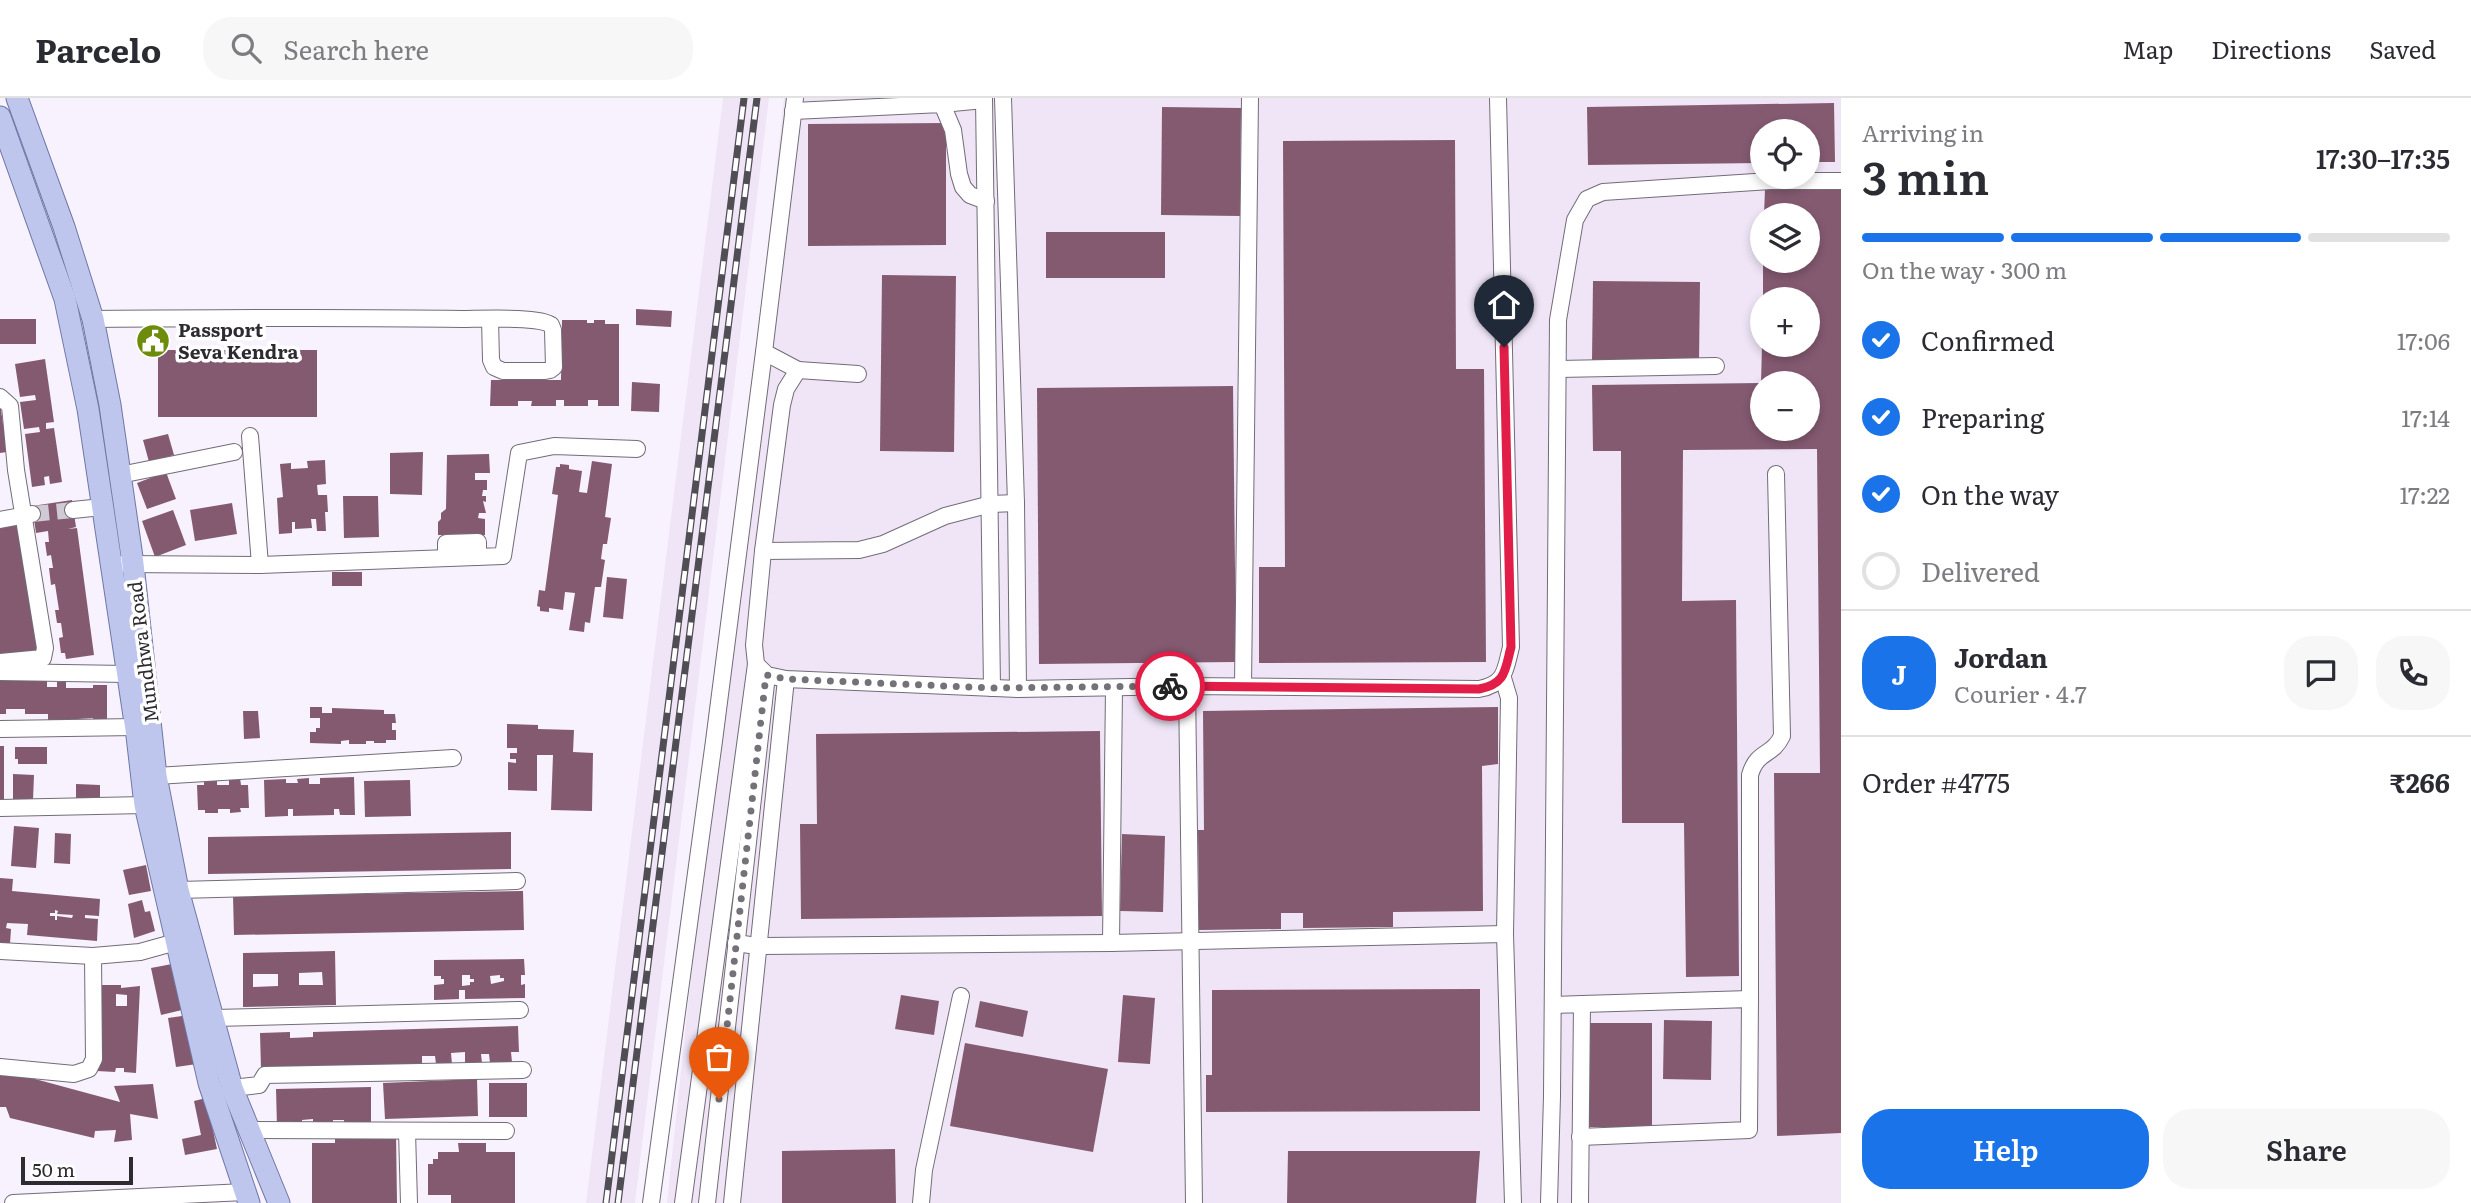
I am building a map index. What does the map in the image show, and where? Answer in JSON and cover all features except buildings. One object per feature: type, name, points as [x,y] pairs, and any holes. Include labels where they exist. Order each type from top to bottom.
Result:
[{"type":"main road","name":"Mundhwa Road","points":[[17,98],[87,293],[93,319],[110,405],[133,564],[156,776],[178,890],[232,1088],[276,1200]]},
{"type":"main road","name":"Mundhwa Road","points":[[2,129],[65,299],[88,409],[145,804],[209,1083],[247,1197]]},
{"type":"main road","points":[[65,299],[87,293]]},
{"type":"street","points":[[1003,98],[1016,503],[1018,689]]},
{"type":"street","points":[[1243,686],[1250,98]]},
{"type":"street","points":[[1499,98],[1511,647],[1503,678],[1509,698],[1505,934],[1513,1203]]},
{"type":"street","points":[[651,1203],[714,741],[794,105],[942,104],[984,99],[992,688]]},
{"type":"street","points":[[942,104],[953,130],[962,187],[986,201]]},
{"type":"street","points":[[1549,1203],[1558,320],[1575,220],[1587,199],[1603,192],[1770,181],[1841,181]]},
{"type":"street","points":[[93,319],[491,319],[547,322],[553,330],[554,367],[545,371],[503,371],[494,367],[491,360],[491,319]]},
{"type":"street","points":[[764,352],[798,370],[858,374]]},
{"type":"street","points":[[1558,369],[1716,366]]},
{"type":"street","points":[[707,1203],[736,943],[761,669],[754,645],[763,551],[782,405],[786,389],[798,370]]},
{"type":"street","points":[[0,397],[10,406],[8,471],[28,514],[45,648],[43,658],[0,662]]},
{"type":"street","points":[[250,436],[260,565]]},
{"type":"street","points":[[111,564],[260,565],[503,556],[519,453],[554,446],[637,449]]},
{"type":"street","points":[[120,475],[234,453]]},
{"type":"street","points":[[1580,1137],[1749,1130],[1751,775],[1754,764],[1765,753],[1777,747],[1782,736],[1776,474]]},
{"type":"street","points":[[763,551],[859,550],[883,544],[945,516],[991,504],[1016,503]]},
{"type":"street","points":[[73,510],[102,507]]},
{"type":"street","points":[[0,520],[28,514]]},
{"type":"street","points":[[761,669],[786,679],[1018,689],[1243,686],[1479,689],[1493,687],[1503,678]]},
{"type":"street","points":[[683,1203],[761,669]]},
{"type":"street","points":[[0,672],[127,674]]},
{"type":"street","points":[[732,1203],[786,679]]},
{"type":"street","points":[[1187,686],[1194,1203]]},
{"type":"street","points":[[1111,943],[1114,688]]},
{"type":"street","points":[[0,729],[136,727]]},
{"type":"street","points":[[156,776],[453,758]]},
{"type":"street","points":[[0,808],[145,804]]},
{"type":"street","points":[[178,890],[517,881]]},
{"type":"street","points":[[736,943],[757,946],[1111,943],[1505,934]]},
{"type":"street","points":[[0,951],[93,956],[140,952],[176,942]]},
{"type":"street","points":[[0,1067],[74,1074],[89,1069],[93,1059],[93,956]]},
{"type":"street","points":[[921,1203],[924,1170],[961,996]]},
{"type":"street","points":[[1553,1005],[1750,999]]},
{"type":"street","points":[[1580,1203],[1582,1004]]},
{"type":"street","points":[[214,1018],[520,1010]]},
{"type":"street","points":[[232,1088],[259,1085],[265,1075],[523,1070]]},
{"type":"street","points":[[248,1130],[506,1131]]},
{"type":"street","points":[[407,1131],[409,1203]]},
{"type":"street","points":[[13,1203],[247,1197]]},
{"type":"shaded area","points":[[723,98],[769,98],[635,1203],[586,1203]]},
{"type":"shaded area","points":[[784,98],[1841,98],[1841,1203],[667,1203]]},
{"type":"tunnel","points":[[33,514],[73,510]]},
{"type":"railway","points":[[606,1203],[744,98]]},
{"type":"railway","points":[[618,1203],[757,98]]},
{"type":"way so far","points":[[719,1099],[766,675],[786,679],[992,688],[1170,686]]},
{"type":"place","name":"Passport Seva Kendra","points":[[153,341]]},
{"type":"route","points":[[1170,686],[1479,689],[1493,687],[1503,678],[1511,647],[1504,347]]}]
